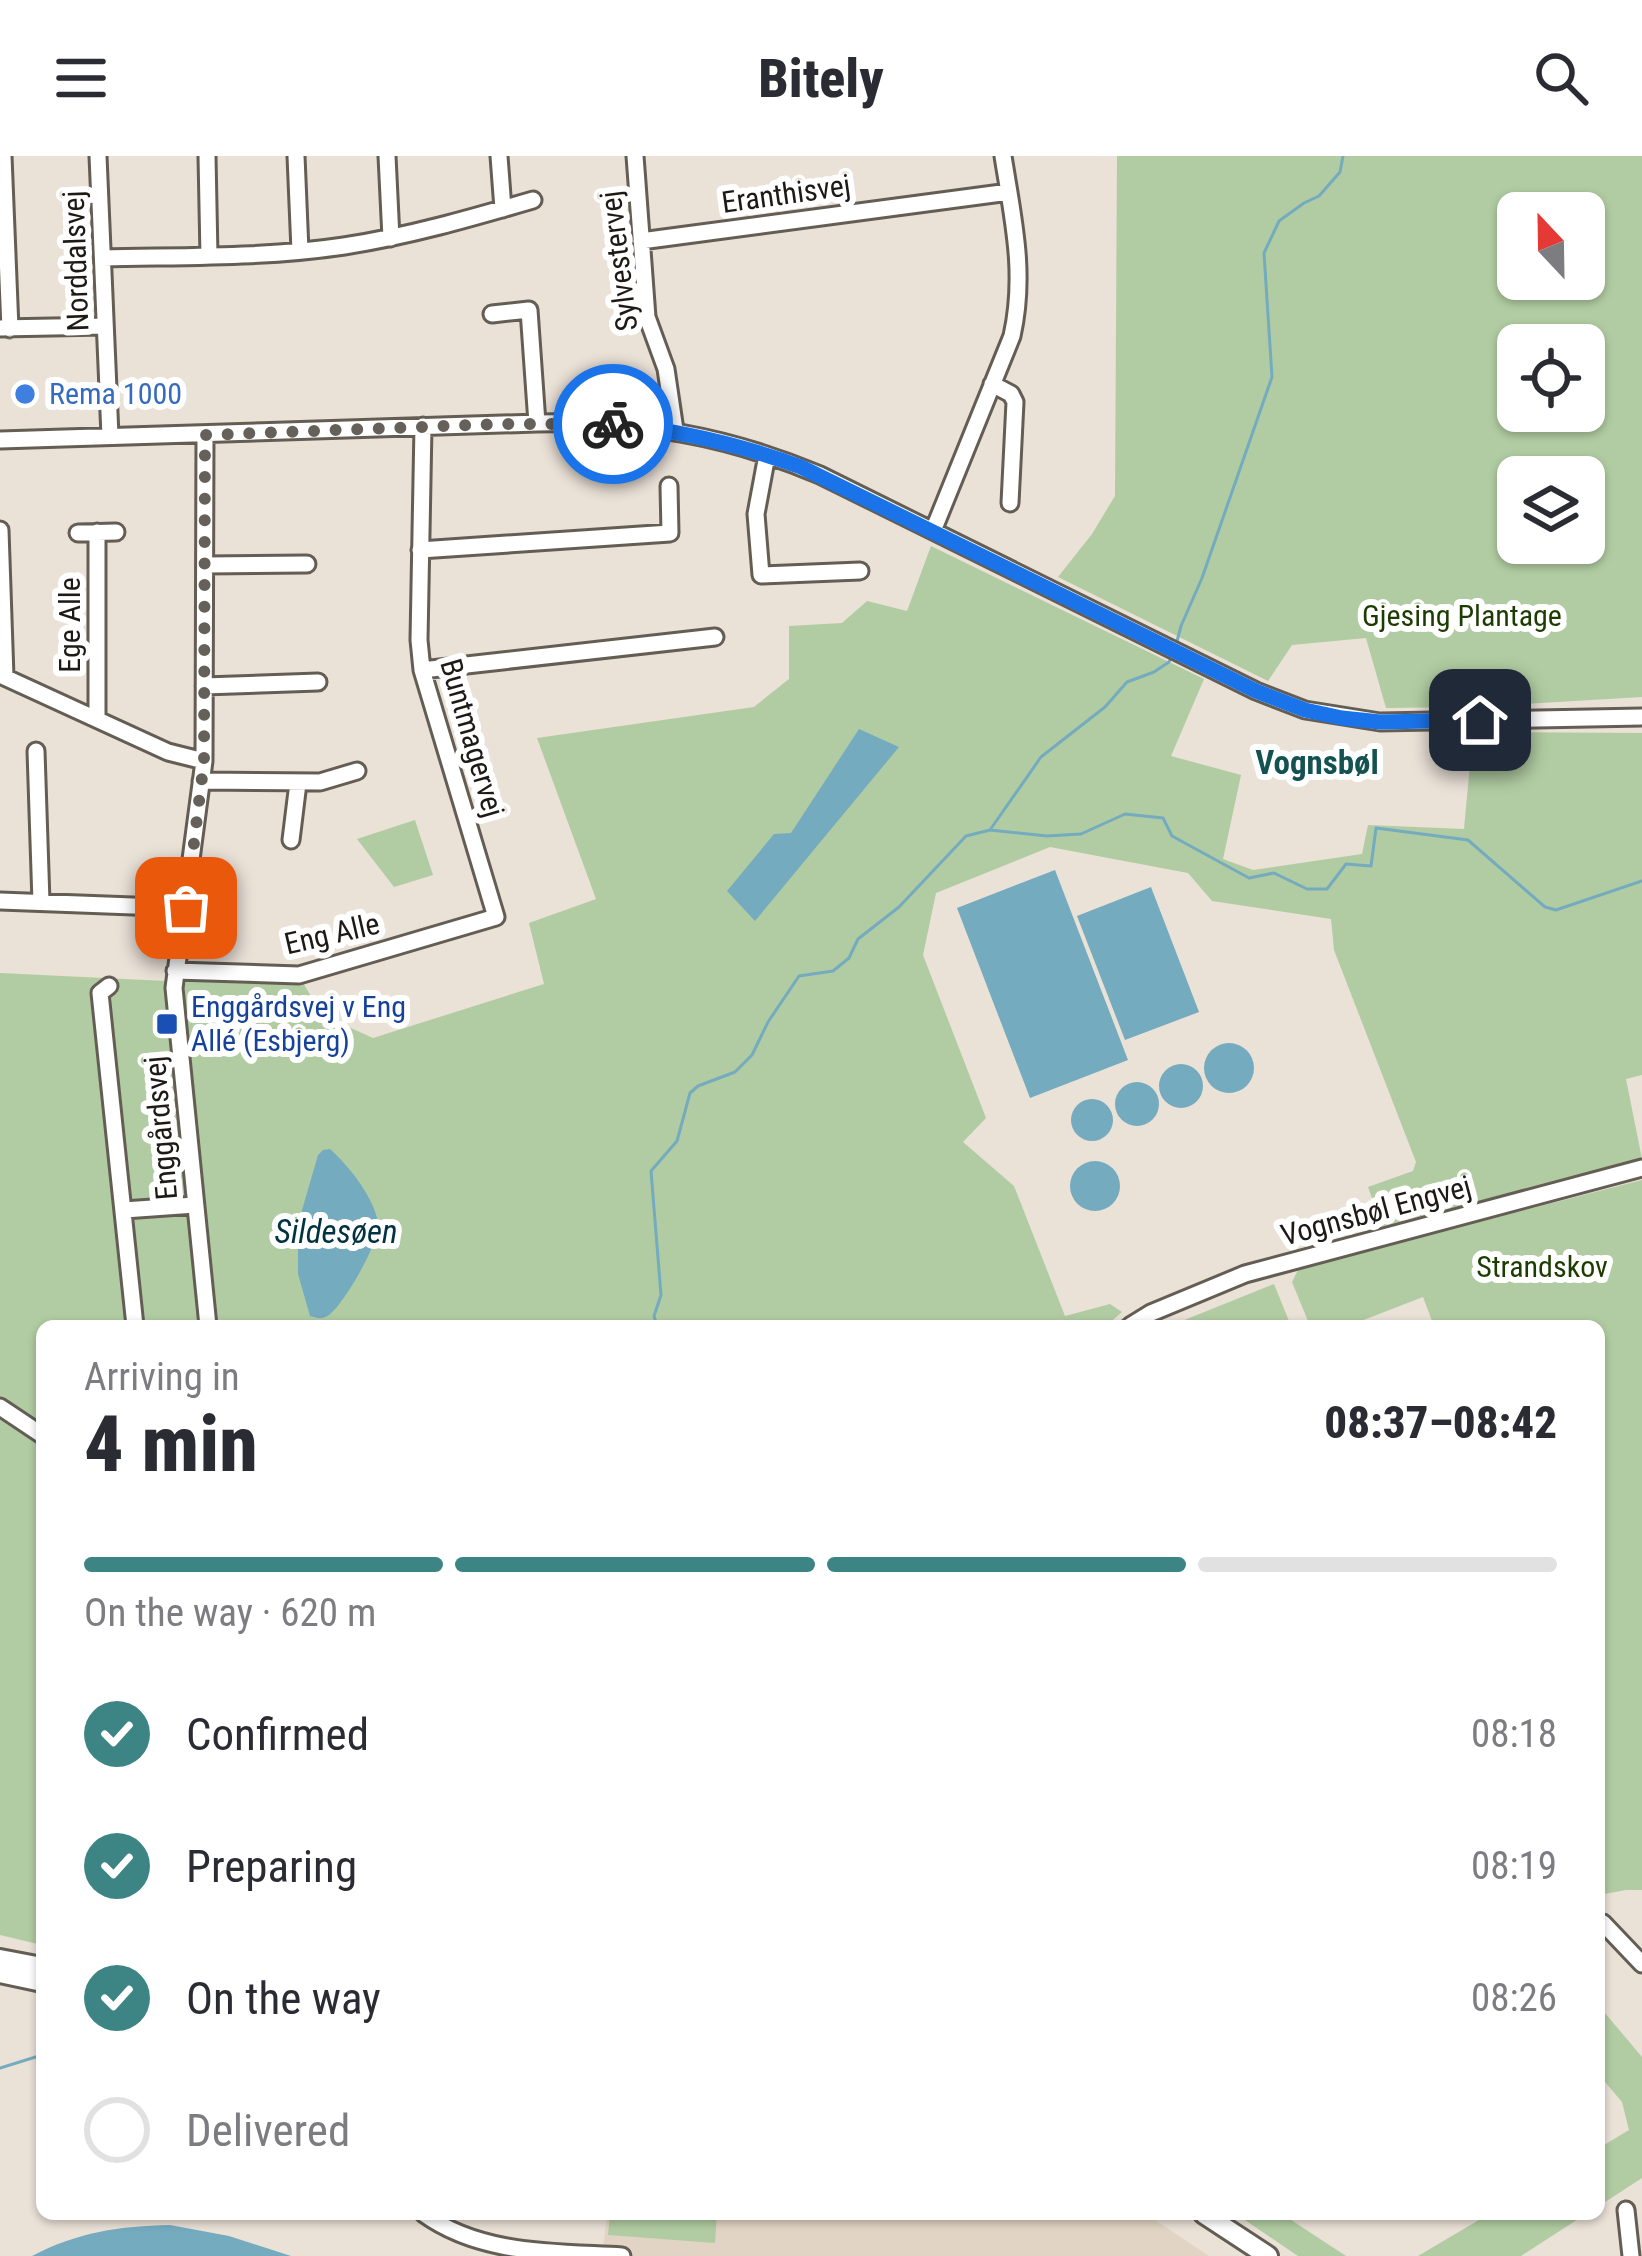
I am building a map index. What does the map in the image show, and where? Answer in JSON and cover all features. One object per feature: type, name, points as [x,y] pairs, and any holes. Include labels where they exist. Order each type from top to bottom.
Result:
[{"type":"main road","points":[[0,1959],[36,1966]]},
{"type":"main road","points":[[0,1973],[36,1981]]},
{"type":"main road","points":[[1213,2220],[1268,2256]]},
{"type":"street","points":[[3,156],[5,329],[105,326]]},
{"type":"street","name":"Norddalsvej","points":[[98,156],[110,436]]},
{"type":"street","points":[[206,156],[209,256]]},
{"type":"street","points":[[296,156],[300,251]]},
{"type":"street","points":[[387,156],[391,238]]},
{"type":"street","points":[[499,156],[502,209]]},
{"type":"street","name":"Sylvestervej","points":[[635,156],[646,317],[665,368],[675,430]]},
{"type":"street","points":[[933,531],[1012,336],[1019,303],[1019,256],[1003,156]]},
{"type":"street","name":"Eranthisvej","points":[[641,241],[1009,192]]},
{"type":"street","points":[[104,258],[300,251],[439,228],[533,200]]},
{"type":"street","points":[[492,314],[529,310],[537,423]]},
{"type":"street","points":[[992,384],[1011,394],[1015,402],[1010,503]]},
{"type":"street","points":[[0,440],[598,422],[675,430],[820,475],[1256,691],[1305,710],[1342,718],[1413,722],[1642,716]]},
{"type":"street","name":"Buntmagervej","points":[[423,426],[422,670],[496,917]]},
{"type":"street","name":"Enggårdsvej","points":[[205,435],[204,761],[175,979],[207,1320]]},
{"type":"street","points":[[767,455],[756,514],[761,575],[860,571]]},
{"type":"street","points":[[420,550],[670,533],[669,486]]},
{"type":"street","name":"Ege Alle","points":[[0,530],[2,676],[168,752],[204,761]]},
{"type":"street","name":"Ege Alle","points":[[78,532],[116,532]]},
{"type":"street","name":"Ege Alle","points":[[97,532],[97,718]]},
{"type":"street","points":[[205,565],[307,564]]},
{"type":"street","points":[[422,670],[715,637]]},
{"type":"street","points":[[204,686],[318,682]]},
{"type":"street","points":[[36,751],[41,902]]},
{"type":"street","points":[[201,782],[320,782],[357,771]]},
{"type":"street","points":[[291,840],[298,783]]},
{"type":"street","points":[[0,901],[186,908]]},
{"type":"street","name":"Eng Alle","points":[[175,979],[299,975],[496,917]]},
{"type":"street","points":[[109,986],[100,993],[134,1320]]},
{"type":"street","name":"Vognsbøl Engvej","points":[[1140,1320],[1245,1274],[1642,1168]]},
{"type":"street","points":[[124,1210],[195,1205]]},
{"type":"street","points":[[0,1407],[36,1431]]},
{"type":"street","points":[[1605,1924],[1642,1964]]},
{"type":"street","points":[[1626,2210],[1631,2256]]},
{"type":"street","points":[[432,2220],[496,2245],[620,2256]]},
{"type":"shaded area","points":[[606,2220],[1155,2220],[1209,2256],[602,2256]]},
{"type":"green space","name":"Gjesing Plantage","points":[[1117,156],[1642,156],[1642,697],[1386,708],[1366,638],[1292,645],[1268,681],[1058,577],[1115,496]]},
{"type":"green space","points":[[931,546],[1204,679],[1171,756],[1241,775],[1223,859],[1253,870],[1362,854],[1368,825],[1464,829],[1473,732],[1642,733],[1642,1075],[1626,1079],[1642,1159],[1382,1226],[1368,1187],[1413,1171],[1416,1162],[1334,950],[1331,919],[1212,901],[1188,873],[1050,847],[936,893],[923,955],[986,1118],[963,1142],[1014,1186],[1065,1316],[1110,1304],[1122,1312],[1113,1320],[216,1320],[183,987],[190,976],[302,981],[322,1015],[373,1038],[544,984],[529,923],[596,899],[537,738],[754,707],[789,679],[789,626],[842,623],[867,601],[907,611]]},
{"type":"green space","points":[[415,820],[433,875],[394,887],[357,839]]},
{"type":"green space","points":[[0,973],[166,981],[198,1320],[36,1320],[36,1944],[0,1935]]},
{"type":"green space","name":"Strandskov","points":[[1642,1180],[1642,1890],[1605,1894],[1605,1320],[1432,1320],[1423,1297],[1364,1320],[1308,1320],[1292,1282],[1299,1268]]},
{"type":"green space","points":[[1274,1284],[1289,1320],[1184,1320]]},
{"type":"green space","points":[[1605,2013],[1642,2057],[1642,2178],[1605,2202],[1605,2144],[1629,2130],[1622,2102],[1605,2082]]},
{"type":"green space","points":[[609,2220],[717,2220],[715,2243],[608,2235]]},
{"type":"green space","points":[[1245,2220],[1291,2220],[1346,2256],[1298,2256]]},
{"type":"green space","points":[[1479,2220],[1577,2220],[1521,2256],[1418,2256]]},
{"type":"water","points":[[859,729],[899,747],[755,921],[727,891],[774,834],[791,833]]},
{"type":"water","points":[[1055,870],[1128,1060],[1030,1098],[957,908]]},
{"type":"water","points":[[1151,887],[1199,1012],[1125,1040],[1077,916]]},
{"type":"water","points":[[1229,1043],[1247,1050],[1254,1068],[1247,1086],[1229,1093],[1211,1086],[1204,1068],[1211,1050]]},
{"type":"water","points":[[1181,1064],[1196,1071],[1203,1086],[1196,1101],[1181,1108],[1166,1101],[1159,1086],[1166,1071]]},
{"type":"water","points":[[1137,1082],[1152,1089],[1159,1104],[1152,1119],[1137,1126],[1122,1119],[1115,1104],[1122,1089]]},
{"type":"water","points":[[1092,1099],[1107,1105],[1113,1120],[1107,1135],[1092,1141],[1077,1135],[1071,1120],[1077,1105]]},
{"type":"water","name":"Sildesøen","points":[[330,1149],[366,1192],[378,1230],[344,1298],[320,1318],[310,1316],[298,1274],[298,1224],[318,1155]]},
{"type":"water","points":[[1095,1161],[1113,1168],[1120,1186],[1113,1204],[1095,1211],[1077,1204],[1070,1186],[1077,1168]]},
{"type":"water","points":[[170,2225],[229,2236],[291,2256],[32,2256],[99,2232]]},
{"type":"waterway","points":[[1176,645],[1272,377],[1264,253],[1279,221],[1319,196],[1340,172],[1343,156]]},
{"type":"waterway","points":[[655,1320],[661,1295],[651,1171],[677,1141],[690,1093],[735,1072],[752,1055],[799,976],[833,971],[849,958],[858,939],[899,907],[966,836],[990,830],[1041,757],[1105,707],[1127,682],[1154,672],[1173,654]]},
{"type":"waterway","points":[[990,830],[1081,834],[1125,814],[1163,818],[1172,836],[1249,878],[1274,873],[1307,889],[1327,889],[1346,864],[1371,866],[1376,828],[1468,840],[1545,907],[1556,910],[1642,881]]},
{"type":"waterway","points":[[0,2068],[36,2057]]},
{"type":"way so far","points":[[186,908],[204,761],[205,435],[613,424]]},
{"type":"place","name":"Rema 1000","points":[[25,394]]},
{"type":"place","name":"Enggårdsvej v Eng Allé (Esbjerg)","points":[[167,1024]]},
{"type":"district","name":"Vognsbøl","points":[[1317,762]]},
{"type":"route","points":[[613,424],[675,430],[801,467],[1256,691],[1305,710],[1380,722],[1480,720]]}]
